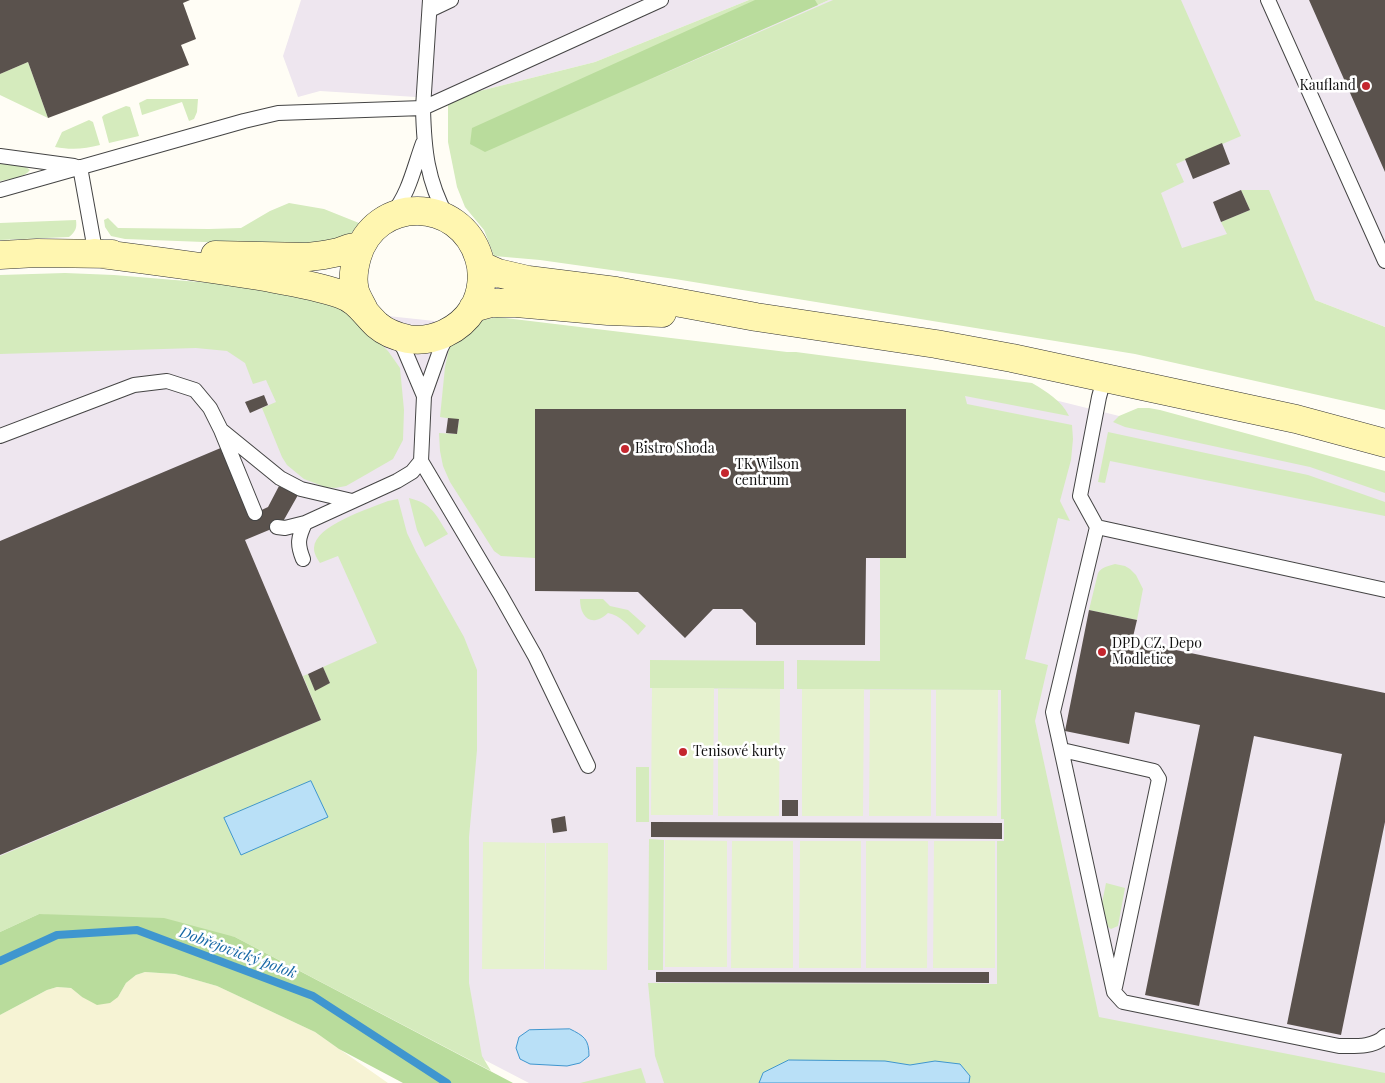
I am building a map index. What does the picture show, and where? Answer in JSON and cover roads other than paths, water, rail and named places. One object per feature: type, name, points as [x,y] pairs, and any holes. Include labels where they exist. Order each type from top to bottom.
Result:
[{"type":"main road","points":[[94,253],[208,267],[304,284],[354,300],[365,312],[378,326],[394,335],[408,339],[423,339],[437,337],[450,331],[463,321],[473,308],[481,288],[482,266],[476,246],[464,230],[448,218],[428,211],[408,211],[389,218],[372,230],[360,246],[354,268],[355,291],[365,312]]},
{"type":"main road","points":[[0,255],[94,253],[308,257],[339,252],[360,246]]},
{"type":"main road","points":[[482,266],[498,273],[528,280],[616,291],[756,318],[936,344],[1012,358],[1296,420],[1385,443]]},
{"type":"main road","points":[[473,308],[491,303],[516,303],[608,311],[756,318]]},
{"type":"lane","points":[[448,218],[438,200],[432,183],[423,142],[423,108],[430,5],[452,0]]},
{"type":"lane","points":[[0,190],[278,113],[423,108],[661,0]]},
{"type":"lane","points":[[1268,0],[1385,261]]},
{"type":"lane","points":[[389,218],[405,195],[423,142]]},
{"type":"lane","points":[[0,156],[80,167]]},
{"type":"lane","points":[[80,167],[94,253]]},
{"type":"lane","points":[[450,331],[424,396],[422,461],[526,641],[588,766]]},
{"type":"lane","points":[[394,335],[404,349],[424,396]]},
{"type":"lane","points":[[1104,379],[1080,496],[1097,527],[1053,712],[1114,992],[1123,1002],[1339,1046],[1362,1046],[1382,1040],[1385,1036]]},
{"type":"lane","points":[[0,436],[134,386],[167,381],[195,390],[210,408],[255,513]]},
{"type":"lane","points":[[221,430],[280,478],[301,489],[352,502]]},
{"type":"lane","points":[[277,527],[285,528],[305,523],[352,502],[412,472],[422,461]]},
{"type":"lane","points":[[303,559],[298,548],[300,534],[305,523]]},
{"type":"lane","points":[[1097,527],[1385,590]]},
{"type":"lane","points":[[1062,750],[1154,771],[1159,779],[1114,992]]},
{"type":"water","points":[[311,781],[328,817],[241,855],[224,818]]},
{"type":"water","points":[[570,1029],[582,1036],[587,1042],[589,1056],[580,1063],[567,1066],[530,1064],[520,1059],[516,1048],[519,1037],[529,1030]]},
{"type":"water","points":[[789,1060],[885,1061],[910,1065],[935,1061],[960,1064],[970,1076],[969,1083],[759,1083],[763,1073]]},
{"type":"waterway","name":"Dobřejovický potok","points":[[0,961],[57,935],[137,930],[313,996],[447,1083]]},
{"type":"place","name":"Kaufland","points":[[1366,86]]},
{"type":"place","name":"Bistro Shoda","points":[[625,449]]},
{"type":"place","name":"TK Wilson centrum","points":[[725,473]]},
{"type":"place","name":"DPD CZ, Depo Modletice","points":[[1102,652]]},
{"type":"place","name":"Tenisové kurty","points":[[683,752]]}]
